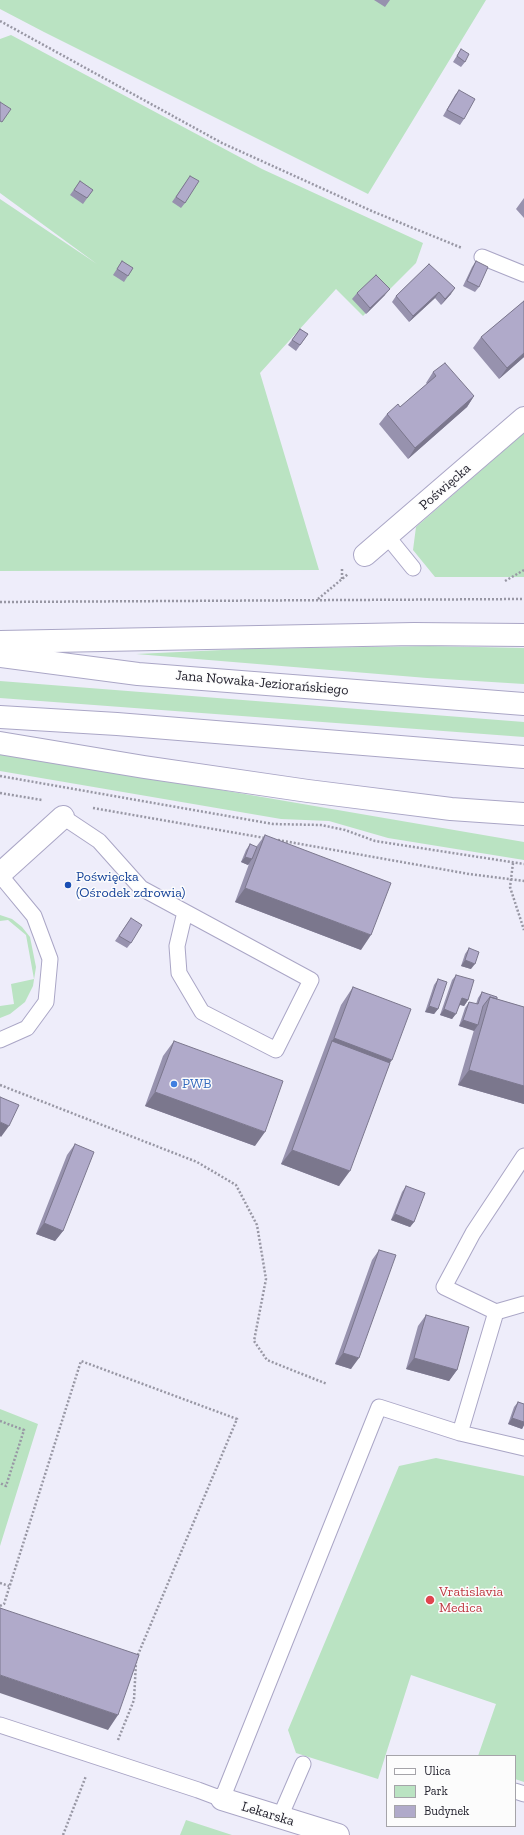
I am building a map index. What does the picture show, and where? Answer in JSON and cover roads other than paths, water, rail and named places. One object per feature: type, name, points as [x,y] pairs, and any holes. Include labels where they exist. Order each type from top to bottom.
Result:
[{"type":"street","name":"Poświęcka","points":[[365,555],[524,418]]},
{"type":"street","points":[[0,642],[406,634],[524,636]]},
{"type":"street","name":"Jana Nowaka-Jeziorańskiego","points":[[0,656],[138,674],[524,704]]},
{"type":"street","points":[[0,718],[117,724],[524,757]]},
{"type":"street","points":[[0,743],[144,767],[308,791],[450,809],[524,814]]},
{"type":"street","points":[[0,874],[64,817]]},
{"type":"street","name":"Lekarska","points":[[222,1799],[338,1835]]},
{"type":"lane","points":[[482,257],[524,274]]},
{"type":"lane","points":[[387,536],[413,568]]},
{"type":"lane","points":[[64,817],[99,841],[141,888],[311,980],[276,1050],[202,1012],[179,973],[177,946],[185,912]]},
{"type":"lane","points":[[0,874],[34,916],[50,958],[46,1002],[27,1028],[0,1040]]},
{"type":"lane","points":[[524,1156],[473,1233],[444,1287],[496,1312],[524,1304]]},
{"type":"lane","points":[[460,1433],[496,1312]]},
{"type":"lane","points":[[0,1725],[222,1799],[379,1407],[460,1433],[524,1448]]},
{"type":"lane","points":[[280,1817],[303,1764]]},
{"type":"place","name":"Poświęcka (Ośrodek zdrowia)","points":[[68,885]]},
{"type":"place","name":"PWB","points":[[174,1084]]},
{"type":"place","name":"Vratislavia Medica","points":[[430,1600]]}]
